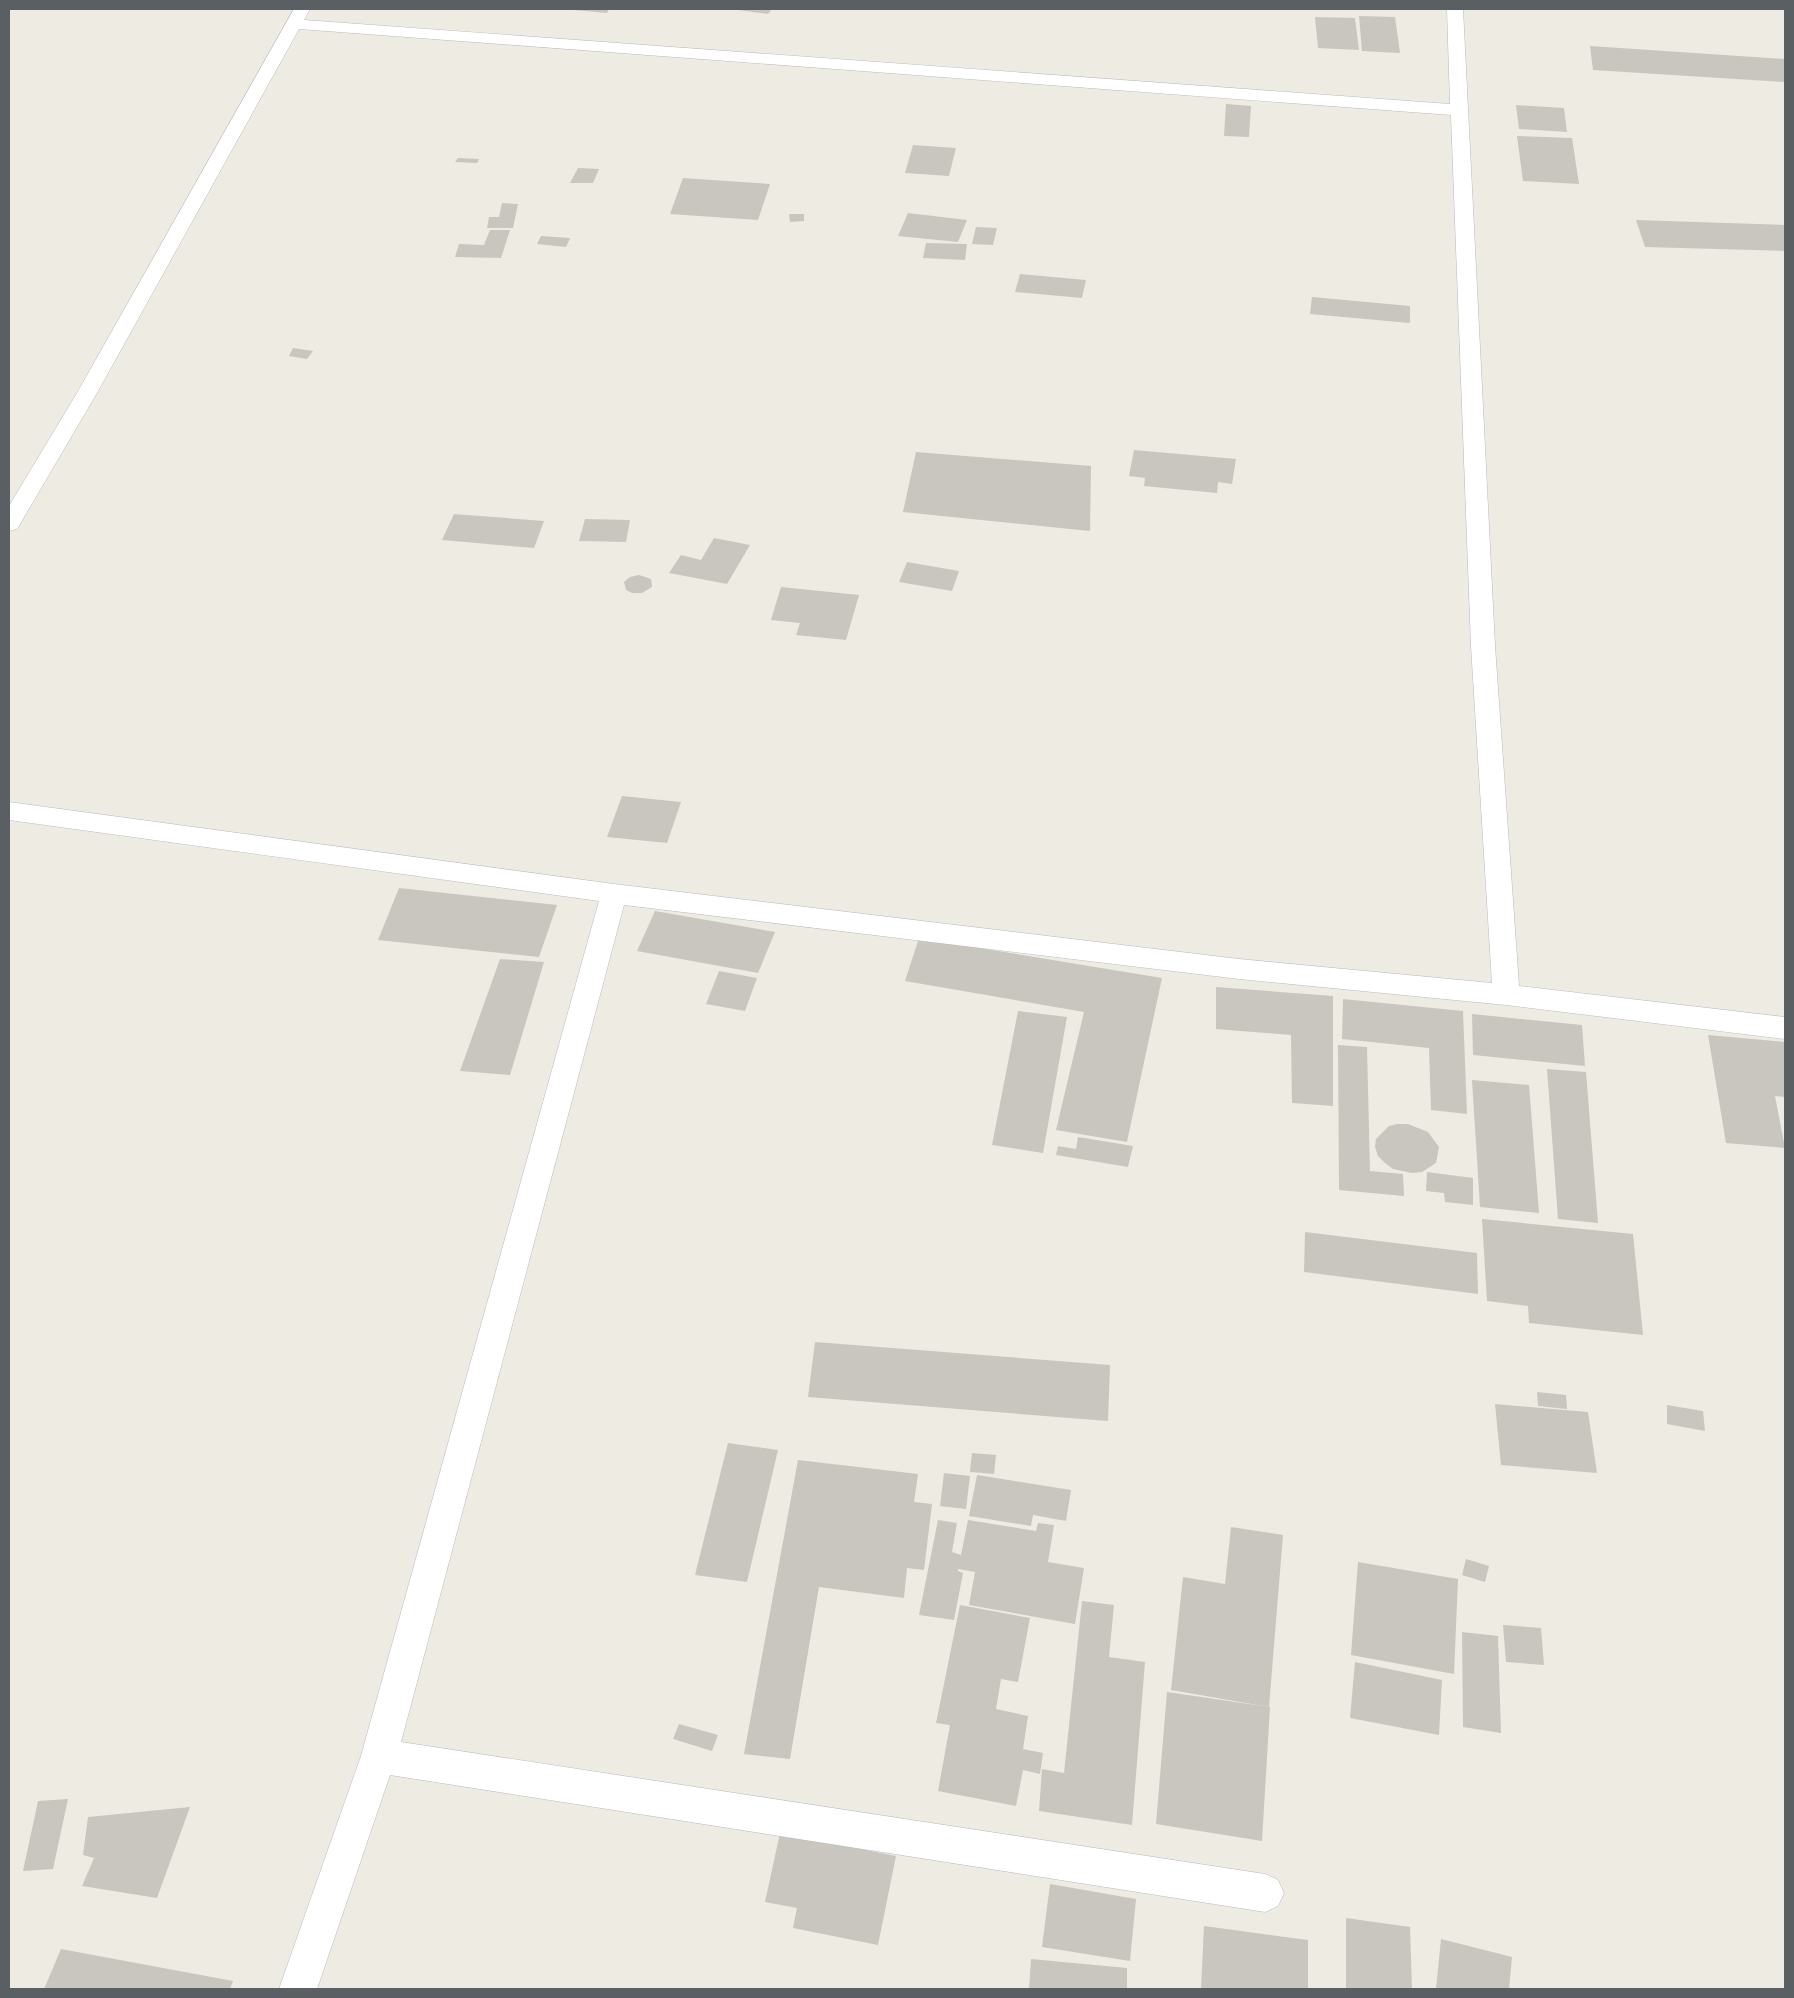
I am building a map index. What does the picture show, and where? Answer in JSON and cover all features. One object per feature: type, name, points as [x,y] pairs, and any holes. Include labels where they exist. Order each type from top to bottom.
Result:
[{"type":"street","points":[[1455,9],[1483,646],[1506,995]]},
{"type":"street","points":[[9,524],[92,385],[298,16],[1459,110]]},
{"type":"street","points":[[9,811],[614,894],[1239,969],[1506,995],[1785,1028]]},
{"type":"street","points":[[298,1989],[379,1756],[614,894]]},
{"type":"street","points":[[379,1756],[1266,1893]]},
{"type":"building","points":[[562,9],[609,9],[607,13]]},
{"type":"building","points":[[730,9],[772,9],[768,14]]},
{"type":"building","points":[[1359,16],[1395,17],[1400,53],[1362,51]]},
{"type":"building","points":[[1315,17],[1355,18],[1359,50],[1318,48]]},
{"type":"building","points":[[1590,46],[1785,59],[1785,82],[1593,70]]},
{"type":"building","points":[[1226,104],[1251,106],[1249,137],[1224,136]]},
{"type":"building","points":[[1516,105],[1564,108],[1567,132],[1519,129]]},
{"type":"building","points":[[1517,136],[1572,138],[1579,184],[1523,181]]},
{"type":"building","points":[[913,145],[956,148],[949,176],[905,173]]},
{"type":"building","points":[[458,158],[479,159],[477,163],[455,162]]},
{"type":"building","points":[[578,168],[599,169],[593,183],[570,183]]},
{"type":"building","points":[[683,178],[770,184],[758,220],[670,214]]},
{"type":"building","points":[[502,203],[518,204],[513,228],[487,228],[489,217],[499,217]]},
{"type":"building","points":[[908,213],[967,220],[958,242],[898,236]]},
{"type":"building","points":[[789,214],[804,214],[804,221],[790,222]]},
{"type":"building","points":[[1636,220],[1785,225],[1785,251],[1645,247]]},
{"type":"building","points":[[976,227],[997,228],[993,245],[972,244]]},
{"type":"building","points":[[490,230],[510,230],[501,258],[455,257],[459,244],[484,245]]},
{"type":"building","points":[[541,236],[570,238],[566,247],[537,244]]},
{"type":"building","points":[[926,243],[967,244],[965,260],[923,258]]},
{"type":"building","points":[[1020,274],[1086,280],[1082,298],[1015,292]]},
{"type":"building","points":[[1312,297],[1410,306],[1410,323],[1310,314]]},
{"type":"building","points":[[293,348],[313,351],[307,359],[289,356]]},
{"type":"building","points":[[1134,450],[1236,459],[1232,484],[1218,482],[1217,493],[1144,486],[1145,478],[1129,476]]},
{"type":"building","points":[[916,452],[1091,466],[1090,531],[903,512]]},
{"type":"building","points":[[454,514],[544,521],[534,548],[442,540]]},
{"type":"building","points":[[585,519],[630,520],[626,542],[579,541]]},
{"type":"building","points":[[714,538],[750,545],[727,584],[669,573],[681,555],[701,560]]},
{"type":"building","points":[[907,562],[959,571],[952,591],[899,582]]},
{"type":"building","points":[[639,575],[651,579],[652,587],[642,593],[632,593],[626,590],[624,582],[630,577]]},
{"type":"building","points":[[781,587],[859,595],[846,640],[796,635],[800,623],[771,620]]},
{"type":"building","points":[[622,796],[681,802],[667,843],[607,837]]},
{"type":"building","points":[[399,888],[557,905],[539,957],[378,940]]},
{"type":"building","points":[[655,911],[775,932],[758,973],[637,951]]},
{"type":"building","points":[[919,938],[1162,978],[1127,1142],[1056,1130],[1084,1012],[905,981]]},
{"type":"building","points":[[500,959],[544,962],[510,1075],[460,1071]]},
{"type":"building","points":[[719,971],[757,978],[745,1011],[706,1004]]},
{"type":"building","points":[[1216,987],[1333,996],[1333,1106],[1292,1103],[1291,1035],[1216,1029]]},
{"type":"building","points":[[1343,999],[1463,1011],[1467,1114],[1431,1110],[1429,1048],[1342,1039]]},
{"type":"building","points":[[1018,1011],[1067,1017],[1043,1153],[992,1145]]},
{"type":"building","points":[[1472,1014],[1582,1025],[1585,1066],[1473,1055]]},
{"type":"building","points":[[1708,1035],[1785,1042],[1785,1097],[1775,1096],[1785,1148],[1726,1143]]},
{"type":"building","points":[[1338,1045],[1367,1047],[1370,1171],[1403,1174],[1404,1196],[1339,1190]]},
{"type":"building","points":[[1547,1069],[1586,1072],[1598,1223],[1558,1219]]},
{"type":"building","points":[[1472,1080],[1529,1085],[1539,1213],[1480,1207]]},
{"type":"building","points":[[1408,1124],[1428,1132],[1439,1147],[1436,1163],[1422,1172],[1412,1173],[1393,1169],[1378,1156],[1375,1147],[1376,1139],[1389,1126]]},
{"type":"building","points":[[1078,1137],[1133,1146],[1128,1167],[1056,1155],[1058,1146],[1076,1149]]},
{"type":"building","points":[[1427,1172],[1473,1178],[1473,1205],[1445,1202],[1444,1193],[1426,1191]]},
{"type":"building","points":[[1482,1219],[1633,1234],[1643,1335],[1529,1323],[1528,1306],[1487,1301]]},
{"type":"building","points":[[1305,1232],[1477,1253],[1478,1294],[1304,1272]]},
{"type":"building","points":[[815,1342],[1110,1365],[1108,1421],[808,1397]]},
{"type":"building","points":[[1537,1392],[1566,1395],[1567,1409],[1538,1406]]},
{"type":"building","points":[[1495,1404],[1588,1412],[1597,1473],[1501,1465]]},
{"type":"building","points":[[1667,1405],[1703,1411],[1705,1431],[1667,1424]]},
{"type":"building","points":[[728,1443],[778,1450],[747,1582],[695,1575]]},
{"type":"building","points":[[972,1453],[996,1455],[994,1474],[970,1472]]},
{"type":"building","points":[[798,1460],[918,1474],[914,1502],[932,1504],[924,1570],[907,1568],[904,1598],[819,1587],[790,1759],[744,1754]]},
{"type":"building","points":[[944,1473],[970,1476],[966,1509],[940,1506]]},
{"type":"building","points":[[977,1475],[1071,1490],[1066,1521],[1033,1515],[1031,1526],[969,1516]]},
{"type":"building","points":[[938,1520],[957,1523],[952,1552],[961,1555],[968,1520],[1036,1531],[1038,1523],[1054,1525],[1048,1562],[1084,1568],[1075,1624],[969,1605],[975,1572],[958,1569],[958,1571],[963,1573],[954,1620],[919,1615]]},
{"type":"building","points":[[1231,1527],[1283,1535],[1269,1707],[1171,1690],[1183,1577],[1225,1584]]},
{"type":"building","points":[[1466,1559],[1489,1566],[1485,1582],[1462,1575]]},
{"type":"building","points":[[1358,1562],[1458,1579],[1454,1674],[1351,1655]]},
{"type":"building","points":[[1082,1601],[1114,1605],[1109,1657],[1145,1662],[1132,1825],[1039,1811],[1042,1769],[1064,1773]]},
{"type":"building","points":[[960,1605],[1030,1618],[1018,1682],[1001,1679],[996,1709],[1028,1716],[1023,1749],[1043,1753],[1040,1774],[1023,1770],[1016,1806],[938,1791],[950,1725],[936,1723]]},
{"type":"building","points":[[1503,1625],[1541,1628],[1544,1665],[1506,1662]]},
{"type":"building","points":[[1462,1632],[1498,1636],[1501,1733],[1463,1727]]},
{"type":"building","points":[[1355,1662],[1442,1680],[1439,1735],[1350,1718]]},
{"type":"building","points":[[1167,1692],[1270,1707],[1262,1841],[1156,1824]]},
{"type":"building","points":[[679,1724],[718,1735],[712,1751],[673,1739]]},
{"type":"building","points":[[68,1799],[53,1869],[23,1871],[38,1801]]},
{"type":"building","points":[[190,1807],[157,1898],[82,1886],[94,1858],[83,1855],[88,1817]]},
{"type":"building","points":[[780,1833],[896,1856],[878,1945],[793,1928],[797,1908],[765,1902]]},
{"type":"building","points":[[1050,1884],[1136,1899],[1130,1961],[1042,1947]]},
{"type":"building","points":[[1346,1918],[1410,1927],[1412,1989],[1346,1989]]},
{"type":"building","points":[[1204,1926],[1308,1940],[1308,1989],[1201,1989]]},
{"type":"building","points":[[1441,1939],[1512,1957],[1509,1989],[1436,1989]]},
{"type":"building","points":[[61,1949],[233,1981],[230,1989],[44,1989]]},
{"type":"building","points":[[1031,1959],[1127,1968],[1127,1989],[1029,1989]]}]
